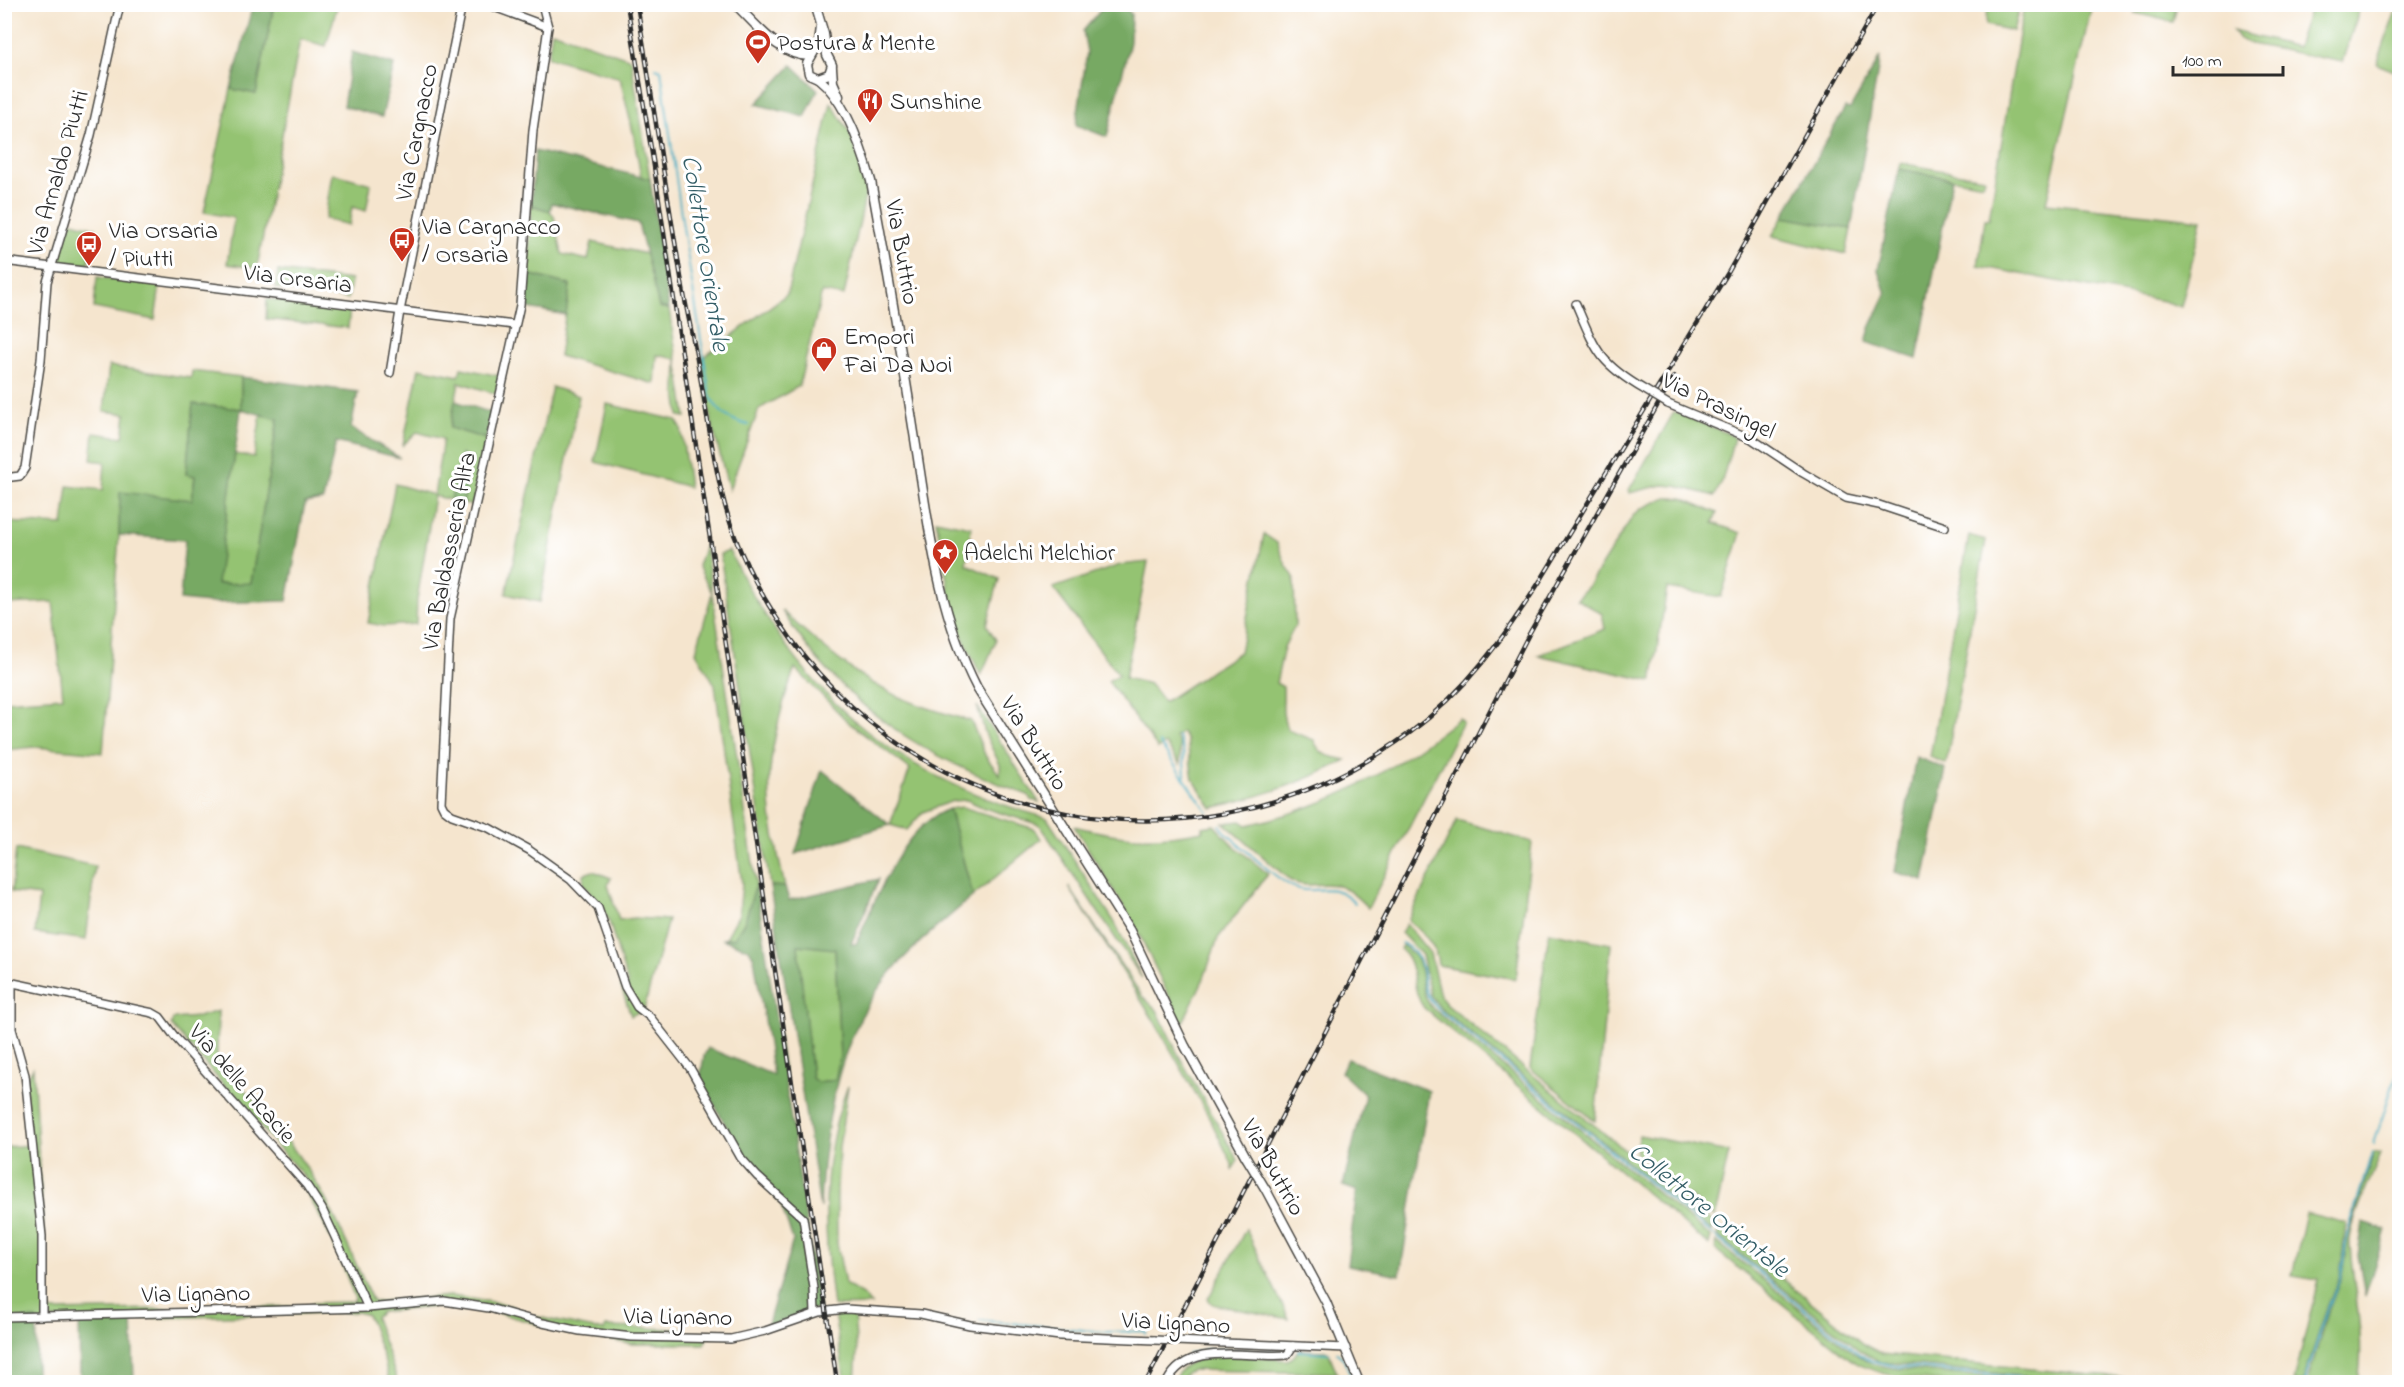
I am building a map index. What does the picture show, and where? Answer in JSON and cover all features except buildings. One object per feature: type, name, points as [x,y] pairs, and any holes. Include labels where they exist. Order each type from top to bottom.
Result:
[{"type":"street","name":"Via Arnaldo Piutti","points":[[4,478],[20,476],[25,468],[41,360],[50,267],[86,155],[120,4]]},
{"type":"street","name":"Via Cargnacco","points":[[390,373],[400,311],[462,4]]},
{"type":"street","points":[[486,4],[548,27]]},
{"type":"street","name":"Via Baldasseria Alta","points":[[542,4],[548,27],[533,130],[520,305],[450,618],[447,640],[441,803],[444,809],[452,815],[499,832],[529,850],[571,880],[598,908],[625,987],[638,1007],[650,1017],[690,1068],[741,1158],[757,1176],[803,1218],[814,1288],[815,1313]]},
{"type":"street","name":"Via Buttrio","points":[[735,4],[829,88],[841,106]]},
{"type":"street","name":"Via Buttrio","points":[[815,4],[827,55],[831,60],[833,82],[871,181],[932,546],[947,613],[969,673],[1130,931],[1185,1046],[1326,1302],[1359,1383]]},
{"type":"street","points":[[808,71],[807,61],[819,43],[821,27]]},
{"type":"street","points":[[782,47],[796,55],[812,55],[820,52],[827,55]]},
{"type":"street","points":[[818,78],[827,76],[832,68]]},
{"type":"street","name":"Via Orsaria","points":[[4,261],[514,325]]},
{"type":"street","name":"Via Prasingel","points":[[1576,304],[1599,354],[1623,377],[1668,404],[1752,439],[1846,498],[1945,527]]},
{"type":"street","points":[[8,982],[12,1029],[25,1075],[42,1236],[42,1316]]},
{"type":"street","name":"Via delle Acacie","points":[[8,982],[153,1013],[160,1017],[175,1037],[307,1186],[322,1209],[368,1308]]},
{"type":"street","name":"Via Lignano","points":[[4,1317],[368,1308],[444,1301],[489,1308],[580,1331],[632,1337],[716,1340],[748,1336],[815,1313],[839,1309],[938,1316],[970,1325],[1060,1336],[1346,1348]]},
{"type":"street","points":[[1167,1383],[1181,1365],[1202,1355],[1277,1356],[1287,1355],[1293,1346]]},
{"type":"green space","points":[[253,4],[274,5],[256,94],[231,89]]},
{"type":"green space","points":[[328,4],[337,7],[326,46],[300,39],[257,268],[227,264],[234,218],[204,212],[231,89],[256,93],[274,5]]},
{"type":"green space","points":[[1105,5],[1123,5],[1131,14],[1130,42],[1107,137],[1076,125],[1087,52],[1083,31]]},
{"type":"green space","points":[[1987,5],[2020,5],[2013,31],[1986,25]]},
{"type":"green space","points":[[2024,5],[2092,5],[2046,203],[2202,220],[2181,307],[2163,301],[1978,266],[1985,219],[1989,219]]},
{"type":"green space","points":[[2137,5],[2177,5],[2173,22],[2135,13]]},
{"type":"green space","points":[[2311,5],[2361,5],[2342,62],[2251,44],[2239,39],[2233,31],[2297,47]]},
{"type":"green space","points":[[2398,5],[2400,5],[2399,73],[2377,64]]},
{"type":"green space","points":[[552,31],[631,59],[650,179],[641,177],[620,78],[548,57]]},
{"type":"green space","points":[[352,52],[394,65],[382,117],[343,106]]},
{"type":"green space","points":[[1880,57],[1851,229],[1783,217],[1845,108],[1850,109]]},
{"type":"green space","points":[[792,65],[818,90],[805,117],[756,104]]},
{"type":"green space","points":[[831,103],[849,131],[868,183],[844,296],[822,292],[799,386],[759,409],[729,490],[711,420],[701,359],[787,294]]},
{"type":"green space","points":[[535,151],[650,179],[669,309],[659,307],[638,223],[552,203],[550,211],[531,205]]},
{"type":"green space","points":[[1900,163],[1984,178],[1983,184],[1899,169]]},
{"type":"green space","points":[[1899,169],[1952,179],[1917,359],[1866,342],[1886,294],[1878,270]]},
{"type":"green space","points":[[332,173],[371,184],[366,211],[352,207],[349,225],[325,219]]},
{"type":"green space","points":[[531,205],[550,211],[554,216],[562,254],[588,260],[592,242],[646,254],[659,307],[669,309],[677,359],[657,355],[655,384],[559,356],[570,285],[528,274]]},
{"type":"green space","points":[[1783,217],[1851,229],[1846,254],[1772,236]]},
{"type":"green space","points":[[69,221],[96,228],[88,265],[56,261]]},
{"type":"green space","points":[[278,271],[351,280],[348,299],[276,288]]},
{"type":"green space","points":[[528,274],[570,285],[566,315],[523,307]]},
{"type":"green space","points":[[97,277],[160,285],[155,320],[94,308]]},
{"type":"green space","points":[[267,299],[350,308],[348,328],[266,319]]},
{"type":"green space","points":[[677,360],[686,417],[679,416],[676,390]]},
{"type":"green space","points":[[109,366],[191,378],[192,371],[241,377],[241,409],[193,404],[186,474],[195,476],[192,500],[120,493],[103,753],[35,747],[5,750],[5,701],[63,697],[53,602],[5,604],[4,522],[63,525],[68,486],[103,490],[105,462],[91,460],[94,433],[123,437],[126,414],[104,411]]},
{"type":"green space","points":[[419,368],[459,376],[461,368],[500,376],[496,394],[459,382],[450,428],[486,439],[472,506],[463,503],[472,458],[461,454],[451,500],[434,496],[417,600],[416,624],[384,626],[368,623],[395,484],[434,495],[443,439],[417,432],[403,445]]},
{"type":"green space","points":[[241,377],[358,392],[351,428],[400,458],[336,442],[323,500],[305,503],[287,601],[209,603],[180,600],[185,540],[119,535],[120,492],[192,500],[195,476],[186,474],[193,404],[241,409]],"holes":[[[241,409],[278,419],[251,583],[217,584]]]},
{"type":"green space","points":[[552,387],[579,396],[540,602],[506,594]]},
{"type":"green space","points":[[455,401],[492,413],[486,439],[450,428]]},
{"type":"green space","points":[[607,404],[676,420],[681,428],[689,487],[595,462]]},
{"type":"green space","points":[[1674,412],[1727,433],[1734,438],[1722,481],[1715,496],[1663,485],[1629,493]]},
{"type":"green space","points":[[261,414],[278,418],[251,584],[216,584],[235,454],[254,457]]},
{"type":"green space","points":[[461,454],[472,458],[463,503],[451,500]]},
{"type":"green space","points":[[1664,498],[1682,498],[1717,513],[1713,523],[1741,533],[1721,597],[1667,588],[1652,681],[1538,655],[1605,629],[1602,614],[1576,598],[1587,588],[1633,516],[1641,509]]},
{"type":"green space","points":[[936,520],[971,527],[966,564],[999,579],[987,625],[996,640],[981,676],[954,619]]},
{"type":"green space","points":[[1264,534],[1277,543],[1294,577],[1295,626],[1284,647],[1276,683],[1283,687],[1283,713],[1288,730],[1314,740],[1323,753],[1346,760],[1314,776],[1281,788],[1212,808],[1193,779],[1187,741],[1182,732],[1175,737],[1180,746],[1180,764],[1165,744],[1158,749],[1108,681],[1119,675],[1053,588],[1120,565],[1148,562],[1125,678],[1150,684],[1164,702],[1240,652]]},
{"type":"green space","points":[[1969,535],[1986,540],[1946,764],[1930,757]]},
{"type":"green space","points":[[705,545],[756,884],[745,921],[734,938],[726,938],[739,914],[742,884],[715,685],[696,652],[712,593],[698,566]]},
{"type":"green space","points":[[729,551],[757,602],[787,648],[820,688],[856,723],[897,753],[942,779],[992,800],[1047,818],[1114,921],[1142,978],[1040,825],[984,808],[967,800],[953,801],[923,812],[907,830],[890,825],[910,769],[849,723],[795,668],[779,719],[773,747],[769,787],[771,816],[785,887],[770,886],[720,554]]},
{"type":"green space","points":[[782,611],[836,658],[865,679],[915,704],[971,721],[986,757],[1000,775],[1000,765],[986,736],[977,706],[1039,802],[1031,800],[1028,795],[954,764],[888,725],[831,675]]},
{"type":"green space","points":[[1459,718],[1463,722],[1368,908],[1340,886],[1303,885],[1291,881],[1224,823],[1241,821],[1247,825],[1307,808],[1334,797],[1385,771]]},
{"type":"green space","points":[[1916,757],[1946,769],[1924,881],[1895,872]]},
{"type":"green space","points":[[822,770],[890,825],[795,854]]},
{"type":"green space","points":[[962,807],[1035,829],[1041,839],[973,896],[949,809]]},
{"type":"green space","points":[[949,809],[973,896],[928,935],[886,978],[869,1003],[855,1030],[844,1058],[829,1118],[820,1208],[770,886],[785,887],[789,900],[879,879],[851,944],[856,944],[892,866],[917,831],[932,818]],"holes":[[[798,945],[835,949],[840,1056],[835,1080],[817,1082],[812,1078]]]},
{"type":"green space","points":[[1457,820],[1532,842],[1516,979],[1438,965],[1432,945],[1408,920]]},
{"type":"green space","points":[[1214,825],[1231,843],[1268,874],[1218,938],[1204,978],[1182,1024],[1135,925],[1074,826],[1108,834],[1152,837],[1203,831],[1203,827]]},
{"type":"green space","points":[[16,849],[95,866],[86,940],[35,933],[39,896],[11,892]]},
{"type":"green space","points":[[593,871],[611,878],[608,885],[619,920],[634,918],[668,920],[644,1009],[631,1016],[621,986],[628,985],[609,921],[599,902],[583,884],[584,874]]},
{"type":"green space","points":[[756,884],[819,1308],[767,1327],[793,1240],[781,1205],[737,1146],[700,1078],[704,1056],[708,1048],[773,1075],[754,958],[749,949],[722,939],[734,938],[745,921]]},
{"type":"green space","points":[[1069,887],[1142,996],[1157,1010],[1178,1054],[1238,1160],[1232,1171],[1232,1164],[1209,1117],[1153,1019]]},
{"type":"green space","points":[[1406,924],[1430,953],[1440,996],[1446,1004],[1714,1223],[1712,1231],[1440,1008],[1430,995],[1422,955],[1401,933]]},
{"type":"green space","points":[[1549,932],[1611,944],[1595,1121],[1530,1068]]},
{"type":"green space","points":[[797,945],[835,948],[840,1056],[836,1080],[817,1082],[812,1078]]},
{"type":"green space","points":[[1402,945],[1413,954],[1419,964],[1423,989],[1432,1008],[1711,1237],[1709,1245],[1424,1008],[1417,993],[1412,969],[1406,955],[1400,949]]},
{"type":"green space","points":[[218,1011],[217,1058],[278,1129],[309,1171],[339,1226],[373,1302],[451,1296],[499,1303],[511,1306],[528,1315],[604,1331],[606,1327],[682,1329],[683,1334],[709,1335],[704,1344],[630,1344],[557,1330],[489,1310],[454,1305],[381,1312],[375,1318],[398,1382],[389,1382],[370,1320],[367,1315],[357,1312],[49,1319],[41,1325],[37,1324],[37,1320],[5,1319],[5,1147],[30,1145],[25,1081],[33,1068],[45,1254],[45,1303],[52,1311],[308,1306],[312,1303],[353,1302],[355,1299],[338,1254],[325,1225],[301,1184],[306,1179],[171,1025],[173,1019],[198,1017]]},
{"type":"green space","points":[[1347,1059],[1429,1091],[1400,1275],[1347,1265],[1357,1191],[1343,1186],[1365,1095],[1341,1072]]},
{"type":"green space","points":[[848,1086],[839,1147],[837,1243],[845,1284],[864,1296],[871,1305],[833,1306],[827,1250],[826,1194],[832,1140]]},
{"type":"green space","points":[[1639,1135],[1729,1152],[1715,1217],[1636,1153]]},
{"type":"green space","points":[[2374,1152],[2381,1154],[2350,1236],[2361,1348],[2358,1382],[2307,1382],[2328,1312],[2342,1276],[2348,1236]]},
{"type":"green space","points":[[2306,1213],[2346,1223],[2340,1275],[2303,1382],[2294,1382],[2318,1280],[2292,1276]]},
{"type":"green space","points":[[2363,1223],[2386,1230],[2365,1296],[2358,1255]]},
{"type":"green space","points":[[1720,1228],[1863,1344],[1882,1354],[2161,1382],[2084,1382],[1880,1362],[1859,1350],[1718,1236]]},
{"type":"green space","points":[[1246,1229],[1289,1319],[1216,1305],[1208,1299]]},
{"type":"green space","points":[[1717,1242],[1854,1353],[1872,1364],[2036,1382],[1966,1383],[1913,1379],[1867,1368],[1850,1359],[1715,1249]]},
{"type":"green space","points":[[834,1314],[854,1314],[857,1352],[855,1382],[845,1382]]},
{"type":"green space","points":[[132,1317],[134,1382],[80,1382],[79,1318]]},
{"type":"green space","points":[[5,1319],[37,1319],[36,1382],[5,1382]]},
{"type":"green space","points":[[1299,1350],[1328,1351],[1337,1373],[1192,1370],[1187,1372],[1179,1382],[1172,1382],[1183,1368],[1199,1359],[1236,1356],[1287,1360]]},
{"type":"waterway","name":"Collettore Orientale","points":[[656,68],[661,70],[710,396],[726,415],[748,425]]},
{"type":"waterway","points":[[1178,736],[1183,750],[1185,776]]},
{"type":"waterway","name":"Collettore Orientale","points":[[1159,743],[1208,812]]},
{"type":"waterway","name":"Collettore Orientale","points":[[1220,825],[1264,867],[1288,884],[1306,890],[1338,891],[1355,903]]},
{"type":"waterway","name":"Collettore Orientale","points":[[1402,943],[1413,951],[1420,962],[1427,995],[1439,1010],[1859,1354],[1872,1361],[1895,1366],[2065,1382]]},
{"type":"waterway","points":[[2374,1144],[2392,1087],[2400,1070]]},
{"type":"waterway","points":[[2304,1382],[2341,1276],[2347,1235],[2372,1152]]},
{"type":"waterway","points":[[979,1320],[1106,1332],[1146,1331],[1146,1334]]},
{"type":"waterway","points":[[1188,1354],[1208,1349],[1284,1351]]},
{"type":"waterway","points":[[1298,1351],[1330,1353]]},
{"type":"waterway","points":[[1337,1353],[1344,1359],[1353,1382]]},
{"type":"railway","points":[[627,4],[653,160],[837,1382]]},
{"type":"railway","points":[[637,4],[682,283],[717,472],[729,520],[747,565],[801,652],[870,722],[951,774],[1039,807],[1133,820],[1228,813],[1322,784],[1411,732],[1431,716],[1467,680],[1514,621],[1542,578],[1729,271],[1878,4]]},
{"type":"railway","points":[[1146,1382],[1529,634],[1674,376]]},
{"type":"place","name":"Postura & Mente","points":[[758,65]]},
{"type":"place","name":"Sunshine","points":[[870,124]]},
{"type":"place","name":"Via Cargnacco / Orsaria","points":[[402,263]]},
{"type":"place","name":"Via Orsaria / Piutti","points":[[89,267]]},
{"type":"place","name":"Empori Fai Da Noi","points":[[824,373]]},
{"type":"place","name":"Adelchi Melchior","points":[[945,575]]}]
